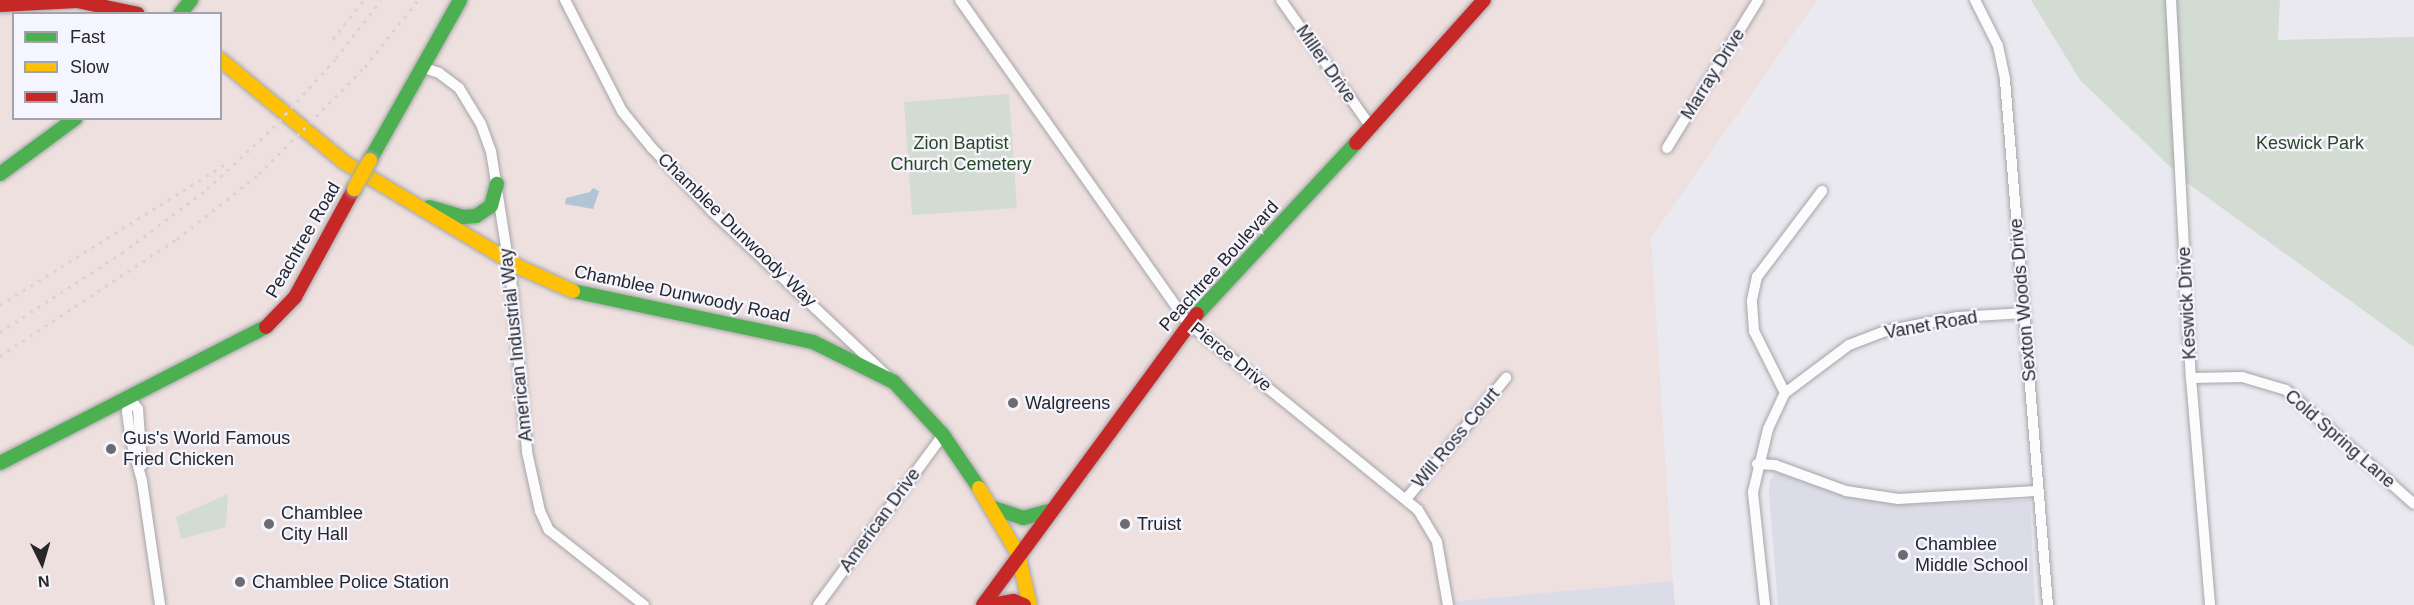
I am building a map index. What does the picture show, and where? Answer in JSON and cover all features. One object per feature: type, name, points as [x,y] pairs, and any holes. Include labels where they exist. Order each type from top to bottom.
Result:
[{"type":"main road","points":[[182,12],[191,0]]},
{"type":"main road","name":"Peachtree Road","points":[[0,463],[232,348],[274,322],[295,297],[460,0]]},
{"type":"main road","name":"Peachtree Boulevard","points":[[983,605],[1188,323],[1371,127],[1484,0]]},
{"type":"main road","points":[[0,5],[77,1],[114,3],[131,12]]},
{"type":"main road","name":"Chamblee Dunwoody Road","points":[[222,61],[344,162],[508,262],[574,292],[813,342],[894,382],[943,435],[993,508],[1018,554],[1030,605]]},
{"type":"main road","points":[[0,174],[73,120]]},
{"type":"main road","points":[[407,201],[463,217],[476,216],[491,206],[497,184]]},
{"type":"main road","points":[[993,508],[1023,518],[1052,510]]},
{"type":"main road","points":[[991,605],[1014,601],[1024,605]]},
{"type":"street","name":"Chamblee Dunwoody Way","points":[[565,0],[622,111],[651,148],[711,210],[894,382]]},
{"type":"street","name":"Pierce Drive","points":[[960,0],[1188,323],[1407,498],[1430,524],[1441,557],[1448,605]]},
{"type":"street","name":"Miller Drive","points":[[1281,0],[1371,127]]},
{"type":"street","name":"Marray Drive","points":[[1667,148],[1758,0]]},
{"type":"street","name":"Sexton Woods Drive","points":[[1975,0],[1998,46],[2005,80],[2048,605]]},
{"type":"street","name":"Keswick Drive","points":[[2171,0],[2191,378],[2210,605]]},
{"type":"street","name":"American Industrial Way","points":[[421,67],[451,81],[467,99],[485,134],[497,184],[508,262],[527,452],[540,512],[549,530],[644,605]]},
{"type":"street","points":[[1765,605],[1754,492],[1757,464],[1785,393],[1754,331],[1752,300],[1757,278],[1822,191]]},
{"type":"street","name":"Vanet Road","points":[[1785,393],[1849,345],[1885,331],[1958,317],[2025,313]]},
{"type":"street","name":"Cold Spring Lane","points":[[2191,378],[2242,377],[2286,390],[2414,504]]},
{"type":"street","name":"Will Ross Court","points":[[1407,498],[1506,378]]},
{"type":"street","points":[[130,399],[138,409],[142,440],[142,481],[160,605]]},
{"type":"street","name":"American Drive","points":[[818,605],[943,435]]},
{"type":"street","points":[[1757,464],[1774,465],[1846,491],[1898,499],[2037,490]]},
{"type":"shaded area","points":[[103,0],[1817,0],[1651,238],[1673,581],[1448,602],[1448,605],[0,605],[0,8]]},
{"type":"shaded area","name":"Chamblee Middle School","points":[[1776,472],[1814,486],[1886,503],[2030,500],[2035,605],[1778,605],[1769,495],[1770,480]]},
{"type":"shaded area","points":[[1673,581],[1675,605],[1448,605],[1447,602]]},
{"type":"green space","name":"Keswick Park","points":[[2031,0],[2280,0],[2278,40],[2414,37],[2414,347],[2186,182],[2080,80]]},
{"type":"green space","name":"Zion Baptist Church Cemetery","points":[[1009,94],[1017,208],[912,215],[904,102]]},
{"type":"green space","points":[[228,494],[226,527],[181,539],[176,517]]},
{"type":"water","points":[[593,188],[599,191],[593,209],[565,204],[566,198],[590,192]]},
{"type":"railway","points":[[333,39],[364,0]]},
{"type":"railway","points":[[0,332],[122,253],[207,189],[273,128],[336,58],[381,0]]},
{"type":"railway","points":[[0,356],[177,239],[259,174],[365,67],[418,0]]},
{"type":"railway","points":[[0,305],[226,164]]},
{"type":"traffic: fast","points":[[182,12],[191,0]]},
{"type":"traffic: fast","points":[[370,160],[460,0]]},
{"type":"traffic: fast","points":[[0,174],[73,120]]},
{"type":"traffic: fast","points":[[1197,314],[1356,143]]},
{"type":"traffic: fast","points":[[429,207],[463,217],[476,216],[491,206],[497,184]]},
{"type":"traffic: fast","points":[[573,291],[813,342],[894,382],[943,435],[979,488]]},
{"type":"traffic: fast","points":[[0,463],[266,327]]},
{"type":"traffic: fast","points":[[993,508],[1023,518],[1052,510]]},
{"type":"traffic: slow","points":[[222,61],[344,162],[521,268],[573,291]]},
{"type":"traffic: slow","points":[[354,189],[370,160]]},
{"type":"traffic: slow","points":[[979,488],[1018,554],[1030,605]]},
{"type":"traffic: jam","points":[[1356,143],[1484,0]]},
{"type":"traffic: jam","points":[[0,5],[77,1],[129,12]]},
{"type":"traffic: jam","points":[[266,327],[295,297],[354,189]]},
{"type":"traffic: jam","points":[[983,605],[1197,314]]},
{"type":"traffic: jam","points":[[991,605],[1014,601],[1024,605]]},
{"type":"place","name":"Walgreens","points":[[1013,403]]},
{"type":"place","name":"Gus's World Famous Fried Chicken","points":[[111,449]]},
{"type":"place","name":"Chamblee City Hall","points":[[269,524]]},
{"type":"place","name":"Truist","points":[[1125,524]]},
{"type":"place","name":"Chamblee Middle School","points":[[1903,555]]},
{"type":"place","name":"Chamblee Police Station","points":[[240,582]]}]
